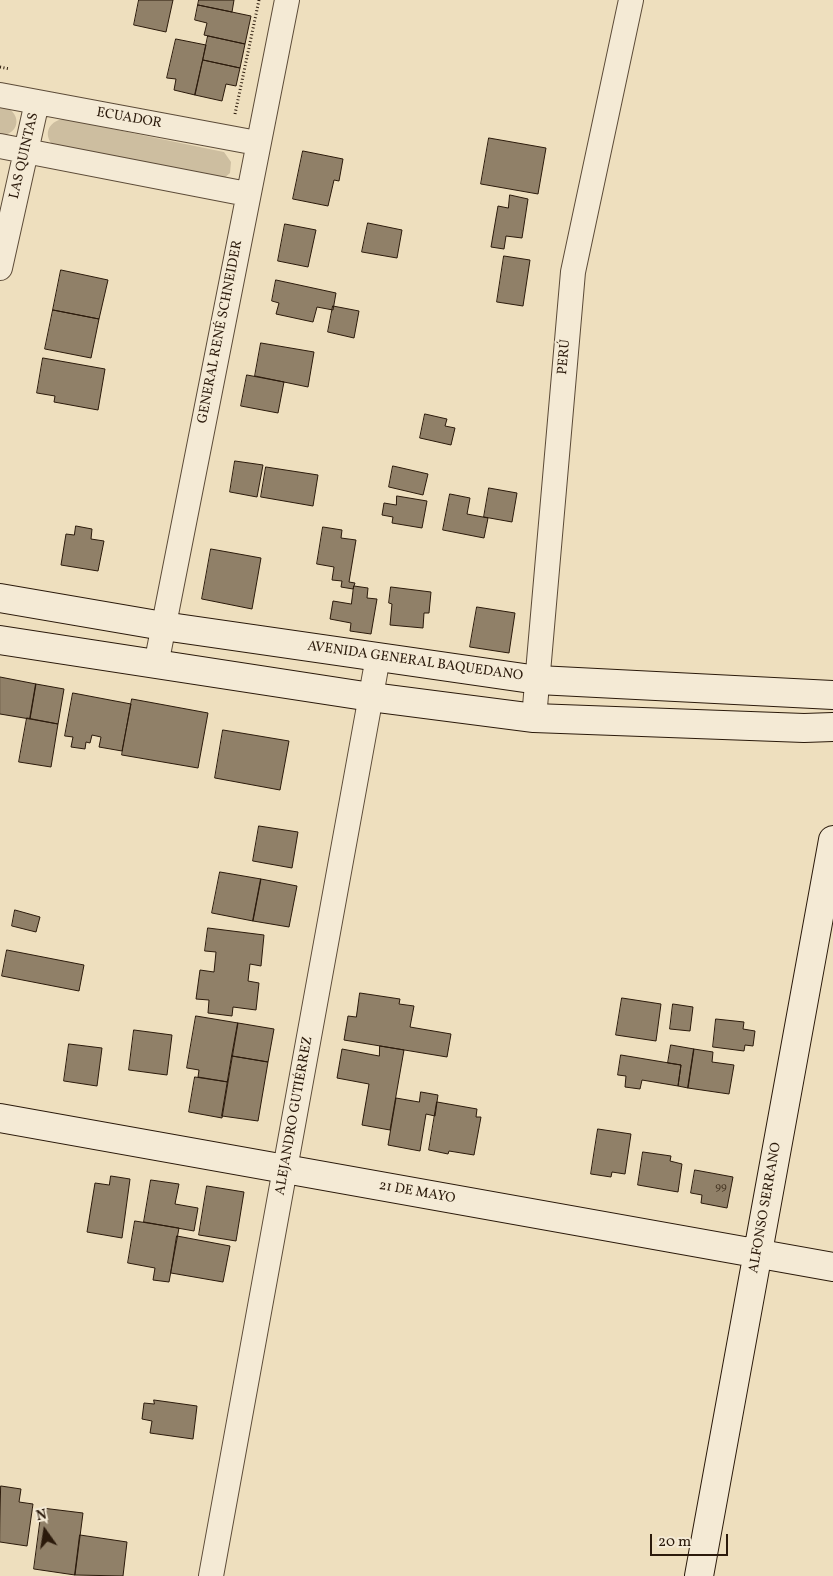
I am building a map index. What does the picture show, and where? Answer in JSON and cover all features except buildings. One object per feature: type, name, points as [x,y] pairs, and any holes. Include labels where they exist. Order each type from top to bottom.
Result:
[{"type":"main road","name":"AVENIDA GENERAL BAQUEDANO","points":[[0,598],[163,626],[538,680],[833,695]]},
{"type":"main road","points":[[0,640],[371,697],[534,718],[804,728],[833,727]]},
{"type":"main road","name":"ALFONSO SERRANO","points":[[699,1576],[833,840]]},
{"type":"main road","name":"21 DE MAYO","points":[[0,1118],[833,1267]]},
{"type":"street","name":"GENERAL RENÉ SCHNEIDER","points":[[156,665],[257,143],[287,0]]},
{"type":"street","name":"PERÚ","points":[[534,718],[573,272],[631,0]]},
{"type":"street","name":"ECUADOR","points":[[0,95],[257,143]]},
{"type":"street","name":"LAS QUINTAS","points":[[0,268],[37,102]]},
{"type":"street","points":[[0,146],[248,194]]},
{"type":"street","name":"ALEJANDRO GUTIÉRREZ","points":[[211,1576],[378,657]]},
{"type":"path","points":[[235,116],[259,0]]},
{"type":"path","points":[[0,67],[20,71]]},
{"type":"shaded area","points":[[0,105],[12,112],[16,122],[12,131],[0,136]]},
{"type":"shaded area","points":[[64,119],[224,152],[231,162],[230,173],[222,180],[56,148],[49,139],[48,130],[58,120]]}]
